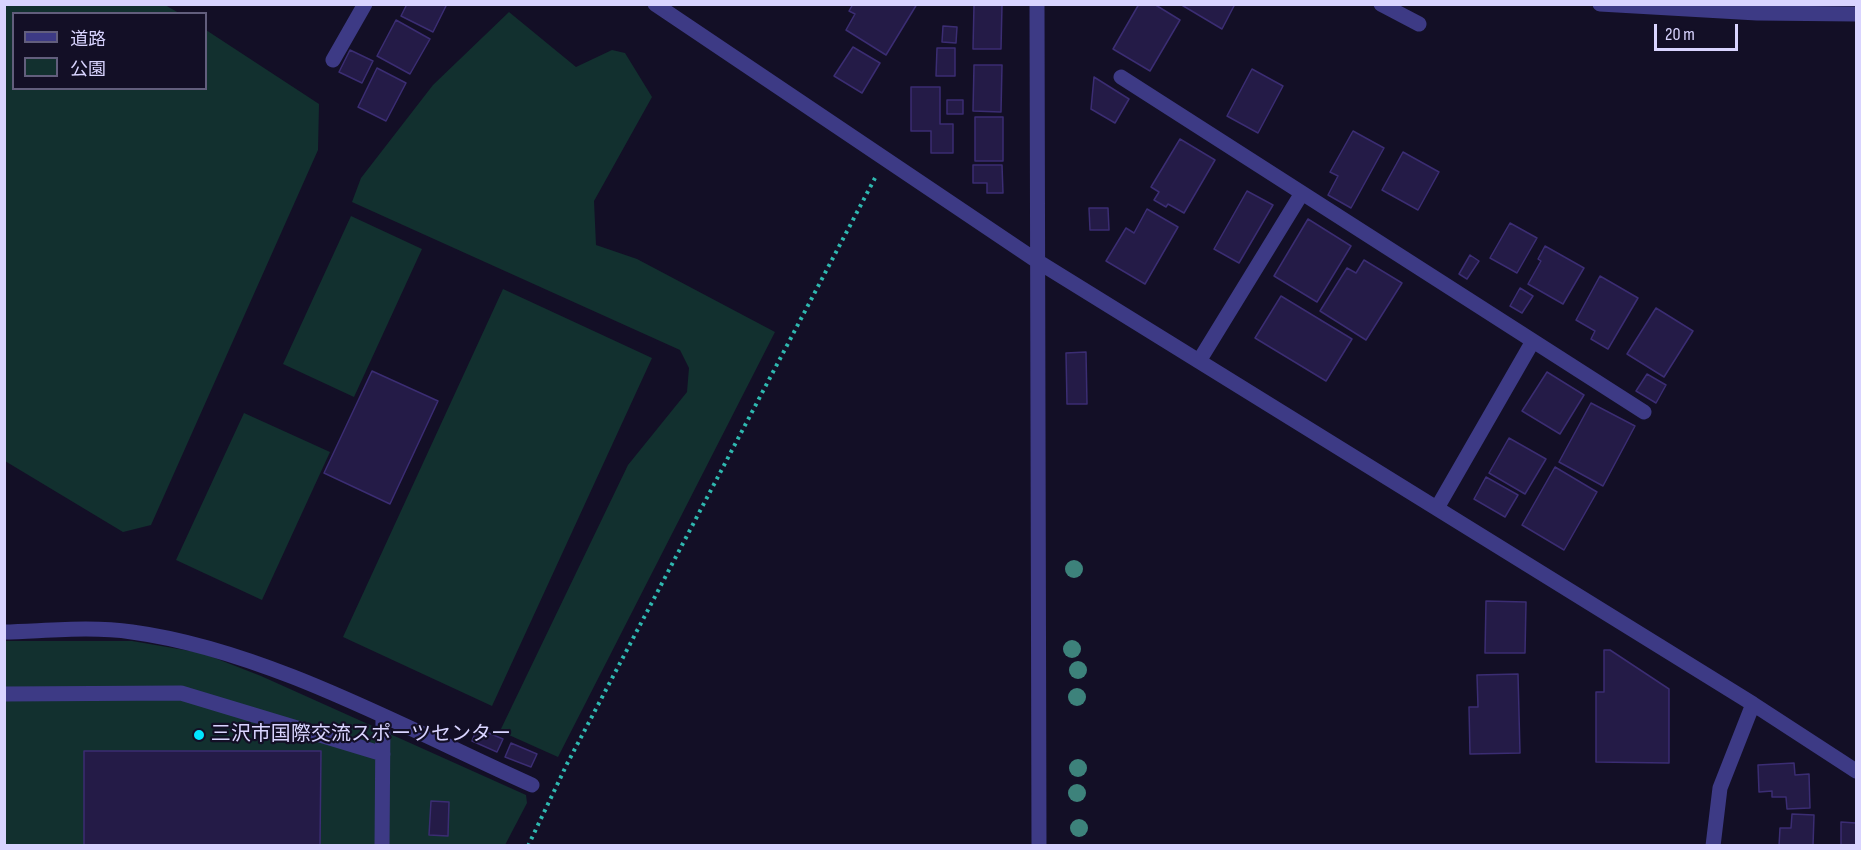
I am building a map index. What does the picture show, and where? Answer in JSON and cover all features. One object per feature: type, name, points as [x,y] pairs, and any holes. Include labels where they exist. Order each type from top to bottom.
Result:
[{"type":"street","points":[[333,60],[365,4]]},
{"type":"street","points":[[655,4],[886,157],[1037,261],[1754,704],[1857,771]]},
{"type":"street","points":[[1037,4],[1039,846]]},
{"type":"street","points":[[1381,4],[1419,24]]},
{"type":"street","points":[[1600,4],[1757,13],[1857,14]]},
{"type":"street","points":[[1121,77],[1644,412]]},
{"type":"street","points":[[1199,361],[1302,193]]},
{"type":"street","points":[[1437,508],[1533,341]]},
{"type":"street","points":[[4,632],[130,631],[202,646],[292,678],[532,785]]},
{"type":"street","points":[[4,694],[182,693],[383,754]]},
{"type":"street","points":[[1713,846],[1720,788],[1754,704]]},
{"type":"street","points":[[382,846],[383,718]]},
{"type":"path","points":[[528,846],[567,764],[886,157]]},
{"type":"green space","points":[[5,4],[165,5],[177,12],[12,12],[12,90],[207,90],[207,31],[319,104],[318,150],[151,525],[123,532],[5,461]]},
{"type":"green space","points":[[509,12],[576,67],[612,50],[625,53],[652,97],[594,201],[596,245],[637,259],[775,332],[558,757],[500,731],[628,465],[687,392],[689,368],[680,350],[352,202],[361,178],[433,85]]},
{"type":"green space","points":[[351,216],[422,249],[354,397],[283,364]]},
{"type":"green space","points":[[503,289],[652,358],[492,706],[343,637]]},
{"type":"green space","points":[[244,413],[330,452],[262,600],[176,560]]},
{"type":"green space","name":"三沢市国際交流スポーツセンター","points":[[4,641],[132,641],[202,653],[261,676],[526,795],[527,803],[505,845],[5,845]]},
{"type":"building","points":[[407,4],[447,4],[433,32],[401,16]]},
{"type":"building","points":[[853,4],[917,4],[886,55],[846,30],[855,14],[849,11]]},
{"type":"building","points":[[1139,4],[1154,4],[1180,20],[1150,71],[1113,49]]},
{"type":"building","points":[[1180,4],[1235,4],[1222,29]]},
{"type":"building","points":[[974,5],[1002,5],[1001,49],[973,49]]},
{"type":"building","points":[[396,20],[430,39],[410,74],[377,56]]},
{"type":"building","points":[[943,26],[957,27],[956,43],[942,42]]},
{"type":"building","points":[[853,47],[880,63],[862,93],[834,76]]},
{"type":"building","points":[[937,48],[955,48],[955,76],[936,76]]},
{"type":"building","points":[[350,50],[373,61],[362,83],[339,72]]},
{"type":"building","points":[[974,65],[1002,65],[1001,112],[973,111]]},
{"type":"building","points":[[377,68],[406,83],[386,121],[358,107]]},
{"type":"building","points":[[1252,69],[1283,86],[1258,133],[1227,116]]},
{"type":"building","points":[[1094,77],[1129,99],[1115,123],[1091,109]]},
{"type":"building","points":[[911,87],[940,87],[940,124],[953,124],[953,153],[931,153],[931,131],[911,131]]},
{"type":"building","points":[[947,100],[963,100],[963,114],[947,114]]},
{"type":"building","points":[[975,117],[1003,117],[1003,161],[975,161]]},
{"type":"building","points":[[1353,131],[1384,148],[1351,208],[1328,195],[1338,176],[1330,172]]},
{"type":"building","points":[[1180,139],[1215,160],[1184,213],[1168,204],[1166,207],[1154,200],[1159,192],[1151,187]]},
{"type":"building","points":[[1403,152],[1439,172],[1418,210],[1382,190]]},
{"type":"building","points":[[973,165],[1002,165],[1003,193],[987,193],[987,183],[973,183]]},
{"type":"building","points":[[1247,191],[1273,205],[1239,263],[1214,249]]},
{"type":"building","points":[[1089,208],[1108,208],[1109,230],[1090,230]]},
{"type":"building","points":[[1147,209],[1178,227],[1145,284],[1106,261],[1126,228],[1134,233]]},
{"type":"building","points":[[1308,219],[1351,246],[1317,302],[1274,276]]},
{"type":"building","points":[[1510,223],[1537,238],[1517,273],[1490,258]]},
{"type":"building","points":[[1545,246],[1584,268],[1563,304],[1528,284],[1541,261],[1538,259]]},
{"type":"building","points":[[1470,255],[1479,261],[1467,279],[1459,274]]},
{"type":"building","points":[[1364,260],[1402,283],[1366,340],[1320,311],[1347,268],[1356,273]]},
{"type":"building","points":[[1600,276],[1638,298],[1608,349],[1591,339],[1595,331],[1576,320]]},
{"type":"building","points":[[1520,288],[1533,296],[1522,313],[1510,306]]},
{"type":"building","points":[[1281,296],[1352,339],[1326,381],[1255,338]]},
{"type":"building","points":[[1656,308],[1693,331],[1664,377],[1627,354]]},
{"type":"building","points":[[1086,352],[1087,404],[1067,404],[1066,353]]},
{"type":"building","points":[[372,371],[438,401],[390,504],[324,473]]},
{"type":"building","points":[[1547,372],[1584,395],[1560,434],[1522,411]]},
{"type":"building","points":[[1647,374],[1666,385],[1656,403],[1636,391]]},
{"type":"building","points":[[1591,403],[1635,426],[1603,486],[1559,462]]},
{"type":"building","points":[[1509,438],[1546,459],[1525,494],[1489,473]]},
{"type":"building","points":[[1555,467],[1597,492],[1564,550],[1522,525]]},
{"type":"building","points":[[1486,477],[1518,495],[1505,517],[1474,499]]},
{"type":"building","points":[[1486,601],[1526,602],[1525,653],[1485,653]]},
{"type":"building","points":[[1604,650],[1610,650],[1669,689],[1669,763],[1596,762],[1596,692],[1604,692]]},
{"type":"building","points":[[1518,674],[1520,753],[1470,754],[1469,707],[1478,707],[1477,675]]},
{"type":"building","points":[[477,728],[503,739],[497,752],[472,741]]},
{"type":"building","points":[[511,743],[537,754],[531,767],[505,757]]},
{"type":"building","points":[[84,751],[321,751],[320,846],[55,846],[84,845]]},
{"type":"building","points":[[1794,763],[1795,775],[1809,774],[1810,808],[1787,809],[1786,797],[1772,797],[1772,791],[1759,792],[1758,765]]},
{"type":"building","points":[[431,801],[449,802],[448,836],[429,835]]},
{"type":"building","points":[[1792,814],[1814,815],[1813,846],[1779,846],[1780,828],[1791,828]]},
{"type":"building","points":[[1841,822],[1856,823],[1856,846],[1841,846]]},
{"type":"place","name":"三沢市国際交流スポーツセンター","points":[[199,735]]}]
